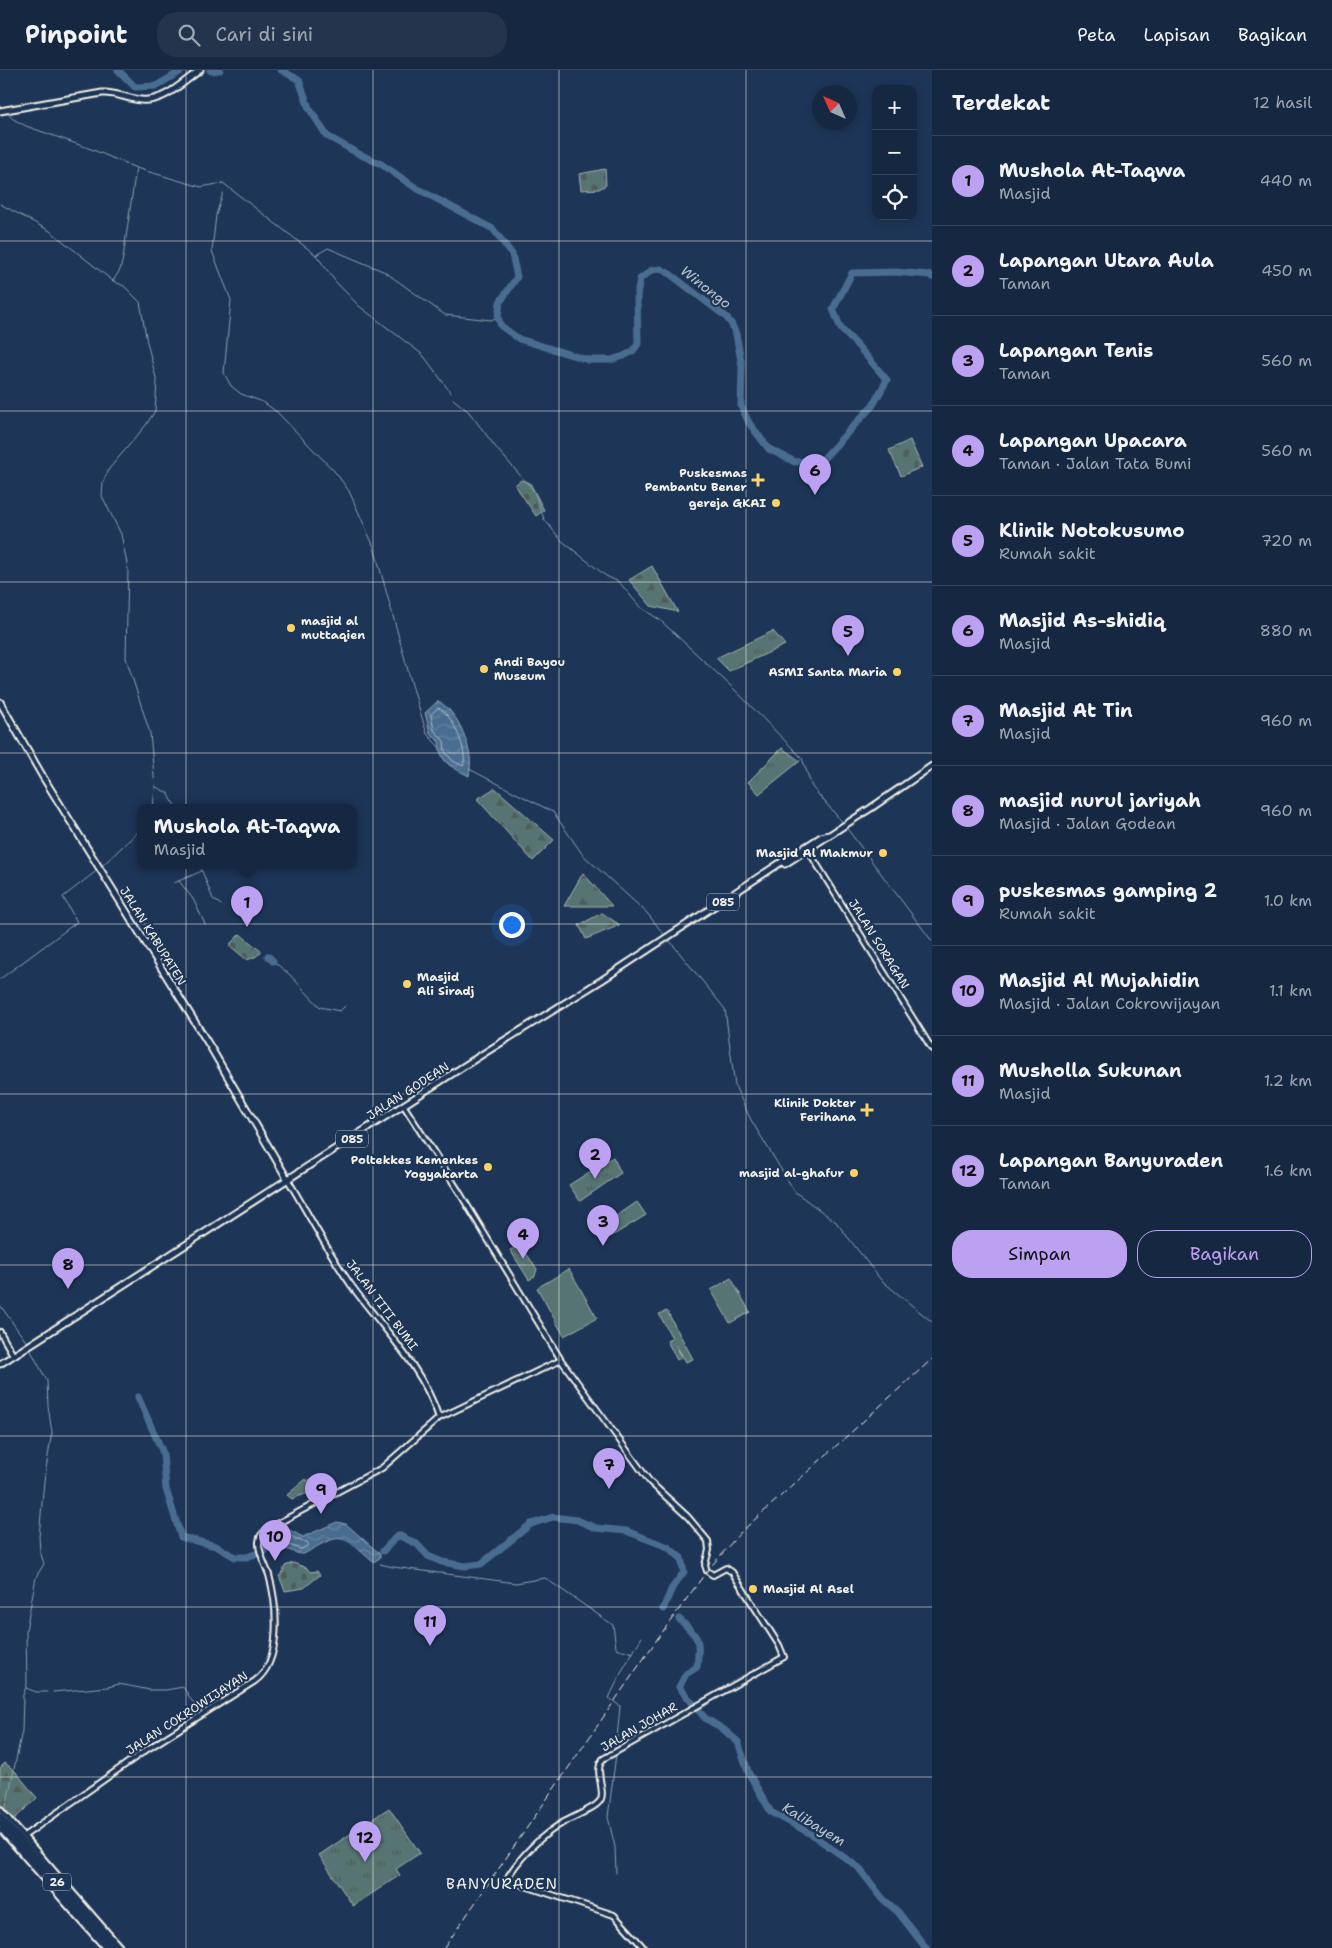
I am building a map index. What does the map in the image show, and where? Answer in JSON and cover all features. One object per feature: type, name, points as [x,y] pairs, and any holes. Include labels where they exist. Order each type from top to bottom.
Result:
[{"type":"highway","name":"26","points":[[0,1816],[115,1948]]},
{"type":"highway","name":"26","points":[[0,1824],[115,1948]]},
{"type":"main road","points":[[0,111],[102,92],[116,93],[142,100],[154,99],[170,91],[199,70]]},
{"type":"main road","name":"JALAN KABUPATEN","points":[[0,702],[211,1048],[288,1180]]},
{"type":"main road","name":"085","points":[[829,834],[846,825],[932,766]]},
{"type":"main road","name":"JALAN GODEAN","points":[[776,867],[782,866],[808,850],[829,834]]},
{"type":"main road","name":"JALAN GODEAN","points":[[0,1364],[486,1052],[602,980],[821,837],[829,834]]},
{"type":"street","name":"JALAN SORAGAN","points":[[808,850],[932,1049]]},
{"type":"street","points":[[404,1106],[458,1190],[561,1360]]},
{"type":"street","name":"JALAN TITI BUMI","points":[[288,1180],[351,1284],[416,1369],[428,1389],[439,1418]]},
{"type":"street","points":[[0,1332],[13,1355]]},
{"type":"street","name":"JALAN COKROWIJAYAN","points":[[24,1836],[146,1750],[265,1673],[274,1643],[276,1624],[271,1584],[259,1547],[260,1537],[267,1529],[382,1468],[439,1418],[561,1360]]},
{"type":"street","name":"JALAN JOHAR","points":[[561,1360],[650,1482],[688,1517],[708,1541],[709,1550],[705,1565],[709,1572],[713,1575],[724,1569],[730,1570],[779,1645],[784,1657],[603,1759],[599,1766],[602,1796],[598,1804],[563,1823],[546,1835],[536,1843],[509,1875],[509,1880],[519,1884],[614,1914],[644,1948]]},
{"type":"street","points":[[0,1809],[115,1948]]},
{"type":"street","points":[[0,1829],[105,1948]]},
{"type":"green space","points":[[605,169],[606,185],[599,189],[581,190],[579,174]]},
{"type":"green space","points":[[910,440],[922,467],[901,476],[889,450]]},
{"type":"green space","points":[[521,480],[530,483],[544,510],[536,516],[515,485]]},
{"type":"green space","points":[[652,566],[678,612],[651,606],[629,580]]},
{"type":"green space","points":[[773,631],[785,645],[729,671],[716,658]]},
{"type":"green space","points":[[782,748],[800,761],[759,794],[748,782]]},
{"type":"green space","points":[[495,788],[554,840],[533,861],[477,799]]},
{"type":"green space","points":[[583,873],[612,906],[564,906]]},
{"type":"green space","points":[[602,913],[620,925],[586,939],[579,925]]},
{"type":"green space","points":[[240,934],[262,952],[247,960],[229,945]]},
{"type":"green space","points":[[613,1157],[621,1173],[580,1201],[569,1185]]},
{"type":"green space","points":[[637,1202],[646,1215],[607,1239],[599,1228]]},
{"type":"green space","points":[[516,1247],[524,1250],[537,1269],[535,1276],[529,1280],[510,1250]]},
{"type":"green space","points":[[569,1269],[597,1318],[564,1336],[537,1288]]},
{"type":"green space","points":[[731,1278],[750,1312],[730,1323],[711,1290]]},
{"type":"green space","points":[[667,1311],[693,1359],[686,1362],[676,1345],[682,1357],[677,1360],[667,1341],[672,1338],[659,1314]]},
{"type":"green space","points":[[316,1476],[318,1484],[308,1493],[292,1499],[287,1495],[306,1479],[307,1481]]},
{"type":"green space","points":[[293,1563],[307,1568],[310,1572],[317,1571],[320,1575],[304,1588],[285,1591],[279,1576],[282,1574],[285,1566]]},
{"type":"green space","points":[[5,1763],[15,1771],[37,1798],[13,1820],[0,1805],[0,1768]]},
{"type":"green space","points":[[389,1808],[420,1853],[396,1869],[400,1875],[353,1906],[319,1855]]},
{"type":"water","points":[[438,701],[450,711],[460,725],[470,757],[469,776],[452,767],[444,760],[439,742],[430,733],[425,713]]},
{"type":"water","points":[[337,1522],[346,1524],[380,1554],[380,1558],[373,1562],[354,1546],[341,1539],[327,1542],[304,1554],[280,1548],[260,1552],[262,1547],[268,1545],[269,1536],[279,1530],[286,1529],[303,1537]]},
{"type":"waterway","points":[[118,70],[135,87],[156,86],[183,70]]},
{"type":"waterway","name":"Winongo","points":[[210,70],[220,70]]},
{"type":"waterway","name":"Winongo","points":[[281,70],[299,80],[309,108],[327,136],[381,164],[416,188],[493,229],[512,254],[517,277],[500,302],[498,317],[501,326],[519,339],[588,360],[611,360],[624,356],[633,351],[638,344],[637,296],[640,279],[652,270],[661,269],[670,274],[725,316],[731,323],[736,334],[742,366],[741,406],[749,423],[769,449],[795,462],[823,459],[873,405],[887,380],[841,329],[833,309],[852,273],[896,272],[930,275],[932,277]]},
{"type":"waterway","points":[[6,112],[13,119],[26,126],[91,149],[136,168],[201,187],[223,183]]},
{"type":"waterway","points":[[0,204],[50,231],[113,281],[120,270],[123,258],[136,168]]},
{"type":"waterway","points":[[223,183],[316,255],[335,281],[359,306],[423,355],[451,393]]},
{"type":"waterway","points":[[223,193],[216,215],[212,251],[231,300],[224,373],[231,386],[241,394],[263,402],[277,412],[336,473],[349,491],[374,547],[427,734],[440,748]]},
{"type":"waterway","points":[[316,255],[328,248],[385,272],[445,315],[491,320],[498,317]]},
{"type":"waterway","points":[[113,281],[124,286],[140,302],[157,382],[155,411],[146,425],[109,469],[103,482],[102,496],[121,534],[128,569],[126,658],[150,733],[155,787],[153,804]]},
{"type":"waterway","points":[[453,399],[469,412],[497,449],[534,491],[544,519],[561,540],[606,576],[619,582],[640,607],[660,620],[733,688],[802,758],[812,787],[843,823]]},
{"type":"waterway","points":[[469,769],[553,812],[583,855],[647,913],[666,937]]},
{"type":"waterway","points":[[156,787],[168,793],[174,804]]},
{"type":"waterway","points":[[845,826],[932,941]]},
{"type":"waterway","points":[[102,866],[137,833]]},
{"type":"waterway","points":[[0,979],[77,922],[63,897],[99,869]]},
{"type":"waterway","points":[[174,883],[202,871],[201,869]]},
{"type":"waterway","points":[[202,871],[213,899],[221,905]]},
{"type":"waterway","points":[[179,881],[193,899],[205,924]]},
{"type":"waterway","points":[[669,940],[725,1009],[735,1086],[751,1120],[795,1192],[836,1222],[881,1280],[932,1322]]},
{"type":"waterway","points":[[268,956],[273,961]]},
{"type":"waterway","points":[[273,961],[289,974],[320,1007],[340,1011],[345,1006]]},
{"type":"waterway","points":[[0,1305],[27,1343]]},
{"type":"waterway","points":[[6,1807],[22,1731],[23,1695],[27,1684],[26,1630],[36,1577],[44,1564],[40,1551],[39,1537],[44,1481],[52,1432],[47,1381],[29,1347]]},
{"type":"waterway","points":[[138,1397],[159,1444]]},
{"type":"waterway","name":"Kalibayem","points":[[161,1448],[166,1489],[181,1537],[216,1546],[235,1557],[247,1557],[266,1550]]},
{"type":"waterway","name":"Kalibayem","points":[[383,1551],[398,1535],[417,1544],[428,1556],[442,1562],[465,1566],[481,1564],[531,1524],[553,1517],[577,1520],[596,1528],[626,1531],[668,1547],[681,1558],[684,1572],[672,1588],[663,1609]]},
{"type":"waterway","points":[[380,1564],[516,1583],[545,1578],[613,1625],[616,1648],[633,1653]]},
{"type":"waterway","name":"Kalibayem","points":[[679,1619],[695,1635],[698,1644],[697,1667],[686,1674],[679,1687],[705,1718],[723,1729],[738,1742],[749,1774],[771,1812],[811,1834],[858,1867],[883,1899],[898,1912],[926,1948]]},
{"type":"waterway","points":[[616,1750],[620,1706],[609,1698],[642,1637]]},
{"type":"waterway","points":[[53,1692],[108,1687],[119,1684],[150,1690],[183,1687],[194,1704],[205,1708]]},
{"type":"waterway","points":[[26,1688],[36,1692],[47,1692]]},
{"type":"waterway","points":[[616,1754],[608,1817],[615,1847],[616,1873]]},
{"type":"railway","points":[[444,1948],[658,1638],[707,1571],[740,1533],[932,1359]]},
{"type":"place","name":"Puskesmas Pembantu Bener","points":[[758,480]]},
{"type":"place","name":"Masjid As-shidiq","points":[[815,495]]},
{"type":"place","name":"gereja GKAI","points":[[776,503]]},
{"type":"place","name":"masjid al muttaqien","points":[[291,628]]},
{"type":"place","name":"Klinik Notokusumo","points":[[848,656]]},
{"type":"place","name":"Andi Bayou Museum","points":[[484,669]]},
{"type":"place","name":"ASMI Santa Maria","points":[[897,672]]},
{"type":"place","name":"Masjid Al Makmur","points":[[883,853]]},
{"type":"place","name":"Mushola At-Taqwa","points":[[247,927]]},
{"type":"place","name":"Masjid Ali Siradj","points":[[407,984]]},
{"type":"place","name":"Klinik Dokter Ferihana","points":[[867,1110]]},
{"type":"place","name":"Poltekkes Kemenkes Yogyakarta","points":[[488,1167]]},
{"type":"place","name":"masjid al-ghafur","points":[[854,1173]]},
{"type":"place","name":"Lapangan Utara Aula","points":[[595,1179]]},
{"type":"place","name":"Lapangan Tenis","points":[[603,1246]]},
{"type":"place","name":"Lapangan Upacara","points":[[523,1259]]},
{"type":"place","name":"masjid nurul jariyah","points":[[68,1289]]},
{"type":"place","name":"Masjid At Tin","points":[[609,1489]]},
{"type":"place","name":"puskesmas gamping 2","points":[[321,1514]]},
{"type":"place","name":"Masjid Al Mujahidin","points":[[275,1561]]},
{"type":"place","name":"Masjid Al Asel","points":[[753,1589]]},
{"type":"place","name":"Musholla Sukunan","points":[[430,1646]]},
{"type":"place","name":"Lapangan Banyuraden","points":[[365,1862]]},
{"type":"district","name":"BANYURADEN","points":[[502,1884]]}]
